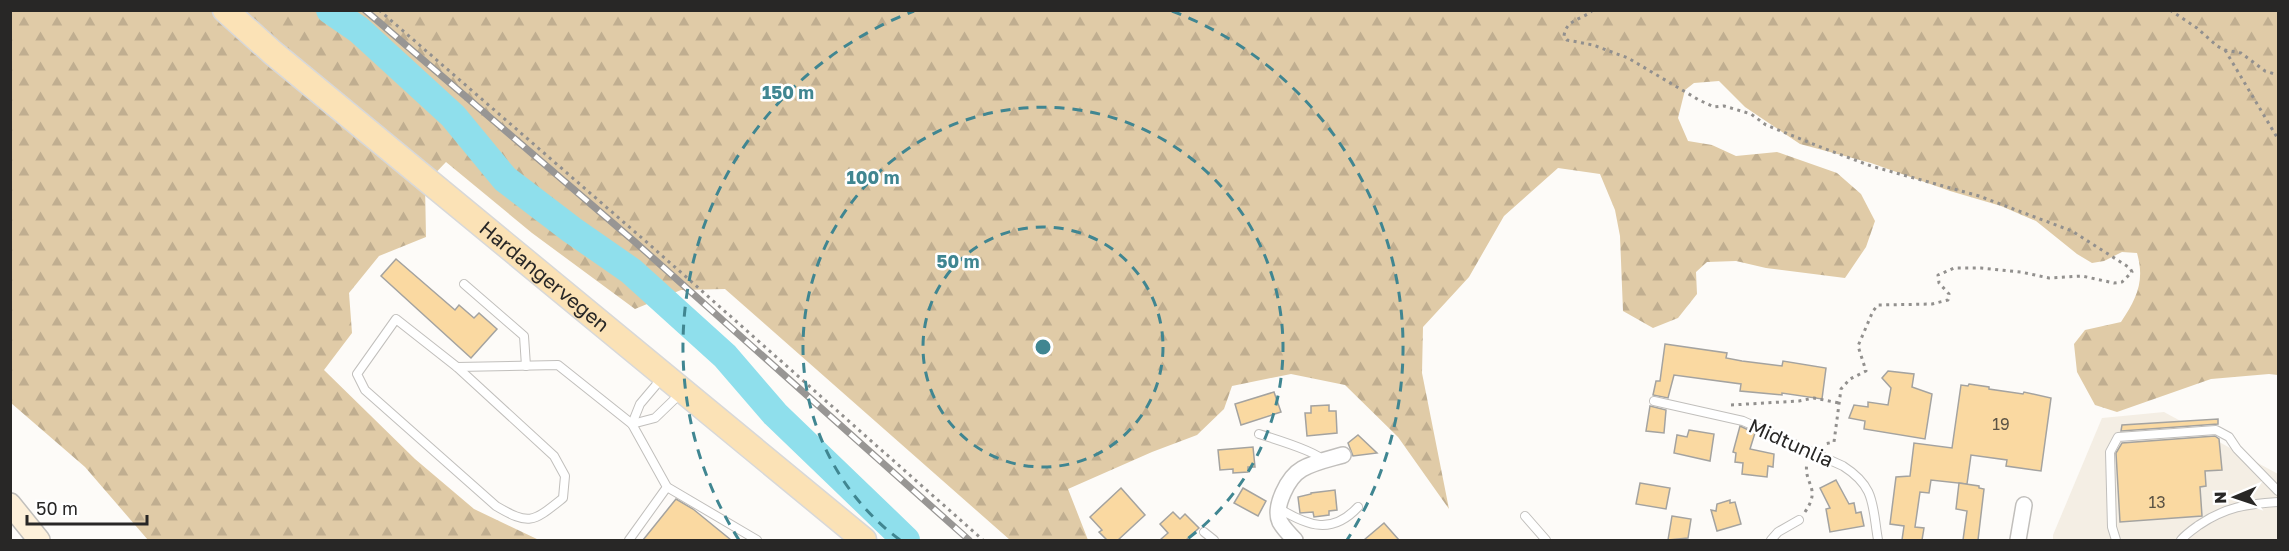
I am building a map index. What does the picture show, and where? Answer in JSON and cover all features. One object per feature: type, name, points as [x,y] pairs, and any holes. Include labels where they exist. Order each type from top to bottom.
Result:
[{"type":"main road","name":"Hardangervegen","points":[[225,10],[273,53],[864,540]]},
{"type":"main road","points":[[10,504],[39,540]]},
{"type":"street","points":[[1295,540],[1280,521],[1280,509],[1286,485],[1293,475],[1303,468],[1342,455]]},
{"type":"street","points":[[2018,540],[2024,505]]},
{"type":"lane","points":[[464,284],[524,336],[526,366]]},
{"type":"lane","points":[[458,367],[554,456],[565,476],[563,498],[539,517],[519,519],[495,506],[365,390],[357,374],[396,319],[458,367],[558,365],[632,424],[667,487],[756,540]]},
{"type":"lane","points":[[632,424],[640,404],[663,376]]},
{"type":"lane","points":[[632,424],[655,418],[683,391]]},
{"type":"lane","name":"Midtunlia","points":[[1654,401],[1743,421],[1843,466],[1864,483],[1872,505],[1878,540]]},
{"type":"lane","points":[[2116,540],[2112,526],[2110,452],[2118,437],[2216,429],[2229,437],[2242,454],[2278,490]]},
{"type":"lane","points":[[1259,434],[1287,442],[1304,452],[1316,454],[1323,460]]},
{"type":"lane","points":[[629,540],[667,487]]},
{"type":"lane","points":[[2181,540],[2190,531],[2228,509],[2249,504],[2278,502]]},
{"type":"lane","points":[[1280,509],[1304,523],[1326,526],[1350,515],[1358,507]]},
{"type":"lane","points":[[1525,516],[1546,540]]},
{"type":"lane","points":[[1771,540],[1778,532],[1799,520]]},
{"type":"lane","points":[[1204,532],[1214,540]]},
{"type":"path","points":[[379,10],[650,245],[982,540]]},
{"type":"path","points":[[1593,10],[1588,15],[1569,23],[1564,36],[1567,40],[1593,45],[1628,58],[1714,107],[1738,109],[1751,114],[1766,125],[1871,166],[1979,196],[2072,231],[2130,268],[2132,272],[2122,282],[2114,283],[2082,276],[2049,279],[2021,272],[1981,268],[1954,268],[1941,272],[1937,278],[1949,294],[1948,300],[1932,304],[1882,304],[1875,307],[1858,346],[1866,371],[1850,379],[1841,389],[1839,403],[1814,398],[1731,405],[1726,417]]},
{"type":"path","points":[[2170,10],[2225,50],[2278,139]]},
{"type":"path","points":[[2225,50],[2241,53],[2265,71],[2278,75]]},
{"type":"shaded area","points":[[2164,412],[2278,474],[2278,540],[2053,540],[2053,535],[2102,418]]},
{"type":"green space","points":[[11,11],[2278,11],[2278,375],[2211,379],[2117,412],[2095,405],[2077,372],[2074,344],[2085,330],[2121,322],[2135,297],[2140,281],[2137,253],[2122,252],[2104,261],[2092,263],[2077,254],[2036,221],[2001,206],[1871,163],[1800,144],[1745,107],[1719,81],[1694,83],[1685,90],[1678,118],[1688,141],[1712,145],[1736,156],[1777,152],[1837,173],[1861,194],[1875,221],[1866,247],[1845,278],[1766,268],[1736,261],[1707,262],[1696,272],[1697,294],[1678,318],[1653,328],[1623,311],[1620,236],[1615,210],[1600,174],[1558,168],[1504,216],[1469,277],[1423,327],[1422,373],[1449,509],[1398,437],[1345,385],[1291,374],[1232,386],[1224,409],[1197,435],[1068,489],[1088,540],[1010,540],[725,289],[681,290],[635,309],[532,233],[446,162],[425,184],[426,237],[379,256],[349,293],[352,333],[324,370],[415,459],[474,509],[539,540],[148,540],[85,467],[11,403]]},
{"type":"building","points":[[396,259],[455,310],[459,305],[474,318],[479,313],[497,329],[471,358],[381,276]]},
{"type":"building","points":[[1665,344],[1727,353],[1726,358],[1742,361],[1782,366],[1783,361],[1826,368],[1822,399],[1782,393],[1782,395],[1740,391],[1741,384],[1674,375],[1668,398],[1653,395],[1656,381],[1660,381]]},
{"type":"building","points":[[1888,371],[1914,374],[1912,387],[1932,394],[1925,439],[1864,429],[1865,421],[1849,418],[1854,405],[1868,407],[1868,402],[1888,405],[1891,388],[1882,378]]},
{"type":"building","points":[[1969,384],[2051,398],[2041,471],[2006,466],[2007,460],[1971,455],[1967,484],[1931,480],[1929,493],[1920,492],[1915,527],[1924,528],[1922,540],[1902,540],[1904,526],[1890,524],[1896,477],[1910,476],[1914,443],[1952,448],[1961,385],[1968,386]]},
{"type":"building","points":[[1274,392],[1281,412],[1241,425],[1235,404]]},
{"type":"building","points":[[1329,405],[1329,411],[1336,411],[1337,433],[1307,436],[1305,413],[1311,413],[1311,406]]},
{"type":"building","points":[[1650,406],[1666,410],[1664,433],[1646,431]]},
{"type":"building","points":[[2218,419],[2218,424],[2121,431],[2122,425]]},
{"type":"building","points":[[1740,426],[1755,433],[1750,449],[1774,454],[1773,467],[1768,466],[1767,477],[1742,474],[1743,463],[1735,462],[1736,453],[1733,452]]},
{"type":"building","points":[[1689,430],[1714,434],[1710,461],[1674,453],[1677,435],[1687,437]]},
{"type":"building","points":[[1358,435],[1377,453],[1353,456],[1348,443]]},
{"type":"building","points":[[2215,436],[2219,439],[2222,470],[2205,471],[2206,486],[2200,487],[2202,516],[2120,522],[2116,453],[2122,443]]},
{"type":"building","points":[[1253,447],[1255,467],[1248,467],[1248,472],[1233,473],[1233,469],[1220,470],[1218,450]]},
{"type":"building","points":[[1836,480],[1849,504],[1854,503],[1856,513],[1861,512],[1864,526],[1830,532],[1826,509],[1830,508],[1820,488]]},
{"type":"building","points":[[1640,483],[1670,488],[1666,509],[1636,504]]},
{"type":"building","points":[[1959,483],[1984,489],[1978,540],[1963,540],[1967,511],[1956,509]]},
{"type":"building","points":[[1121,488],[1145,515],[1118,540],[1107,540],[1099,532],[1102,530],[1090,517]]},
{"type":"building","points":[[1243,488],[1266,501],[1258,516],[1234,503]]},
{"type":"building","points":[[1335,490],[1337,510],[1329,511],[1329,515],[1314,517],[1313,512],[1300,513],[1298,497]]},
{"type":"building","points":[[676,499],[693,509],[731,540],[643,540]]},
{"type":"building","points":[[1730,500],[1730,503],[1735,502],[1741,524],[1717,531],[1711,510],[1716,511],[1717,504]]},
{"type":"building","points":[[1173,512],[1180,519],[1185,514],[1199,528],[1186,540],[1160,540],[1168,533],[1160,524]]},
{"type":"building","points":[[1672,516],[1691,519],[1688,538],[1668,540]]},
{"type":"building","points":[[1384,523],[1399,540],[1364,540]]},
{"type":"waterway","points":[[330,10],[359,30],[453,116],[505,179],[631,271],[725,356],[775,414],[906,540]]},
{"type":"railway","points":[[365,10],[635,242],[969,540]]}]
